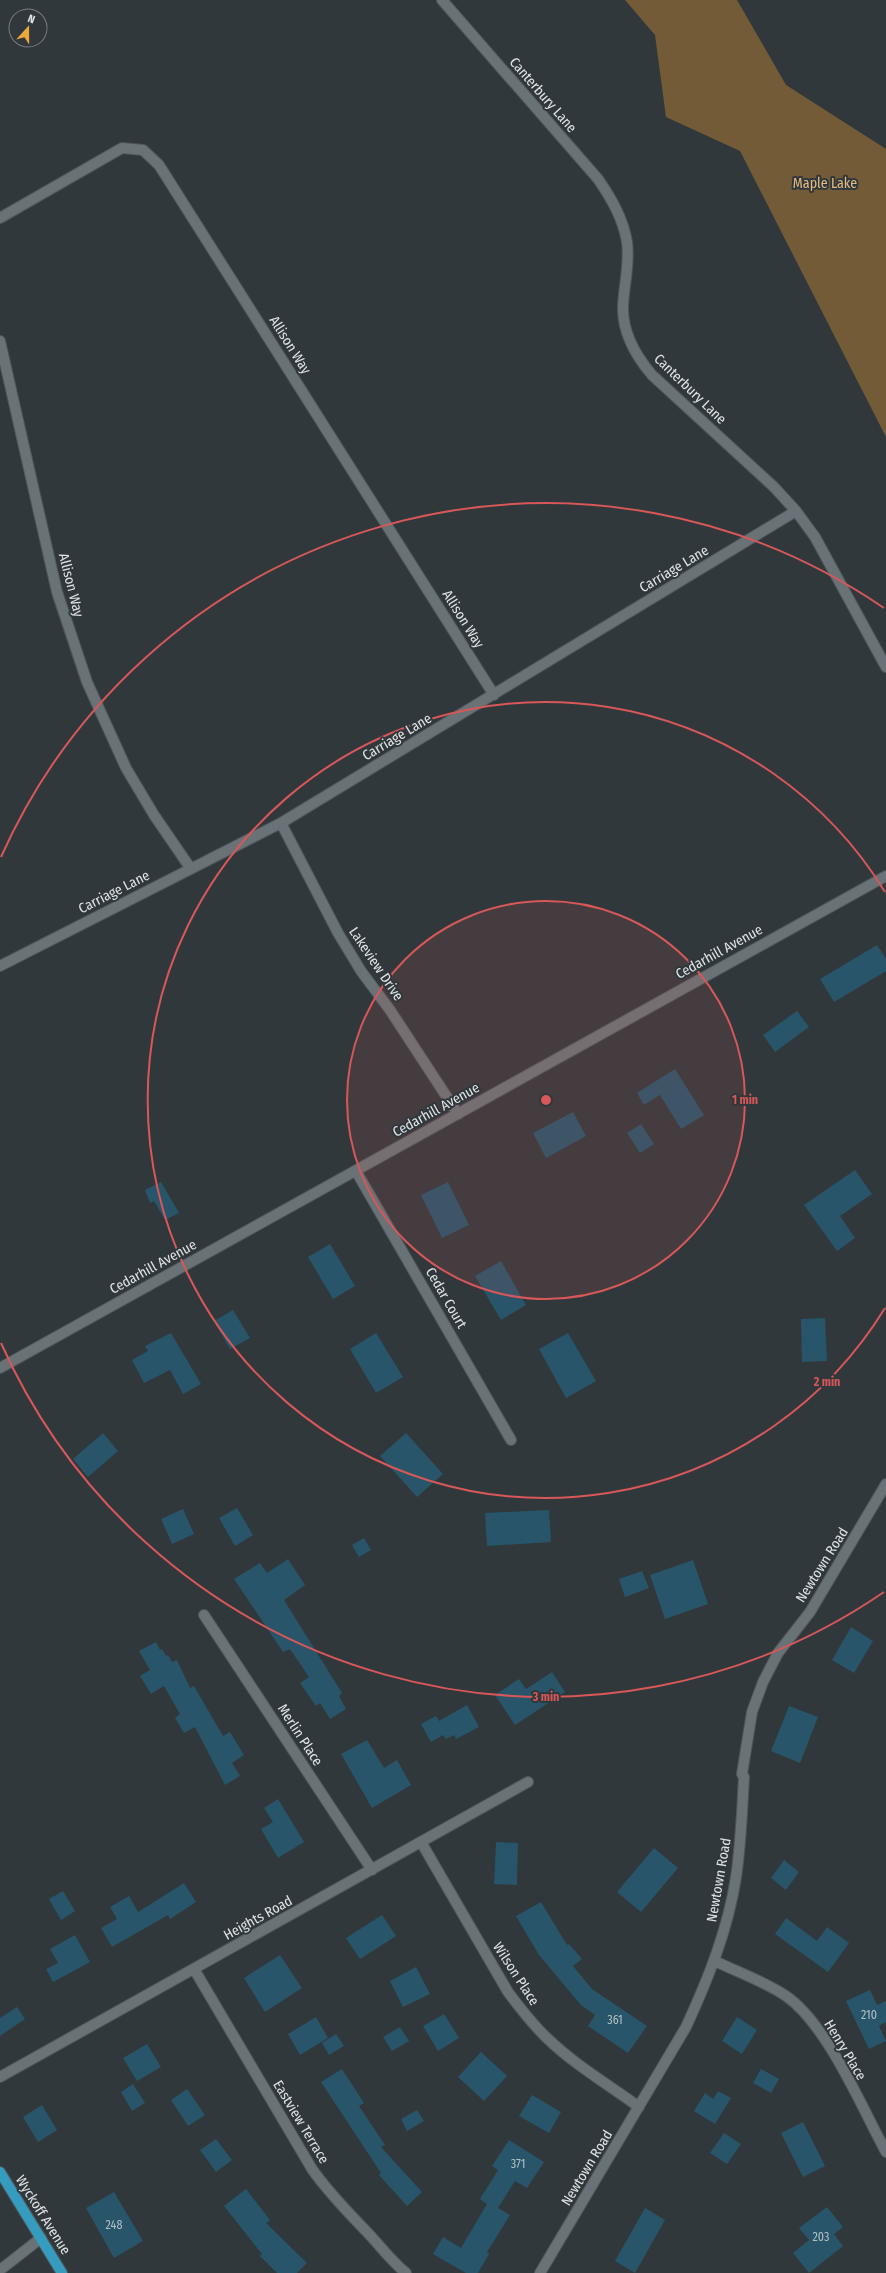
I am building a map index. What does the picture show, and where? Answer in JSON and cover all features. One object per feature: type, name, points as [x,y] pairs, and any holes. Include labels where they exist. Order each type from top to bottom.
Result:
[{"type":"main road","name":"Wyckoff Avenue","points":[[0,2172],[62,2273]]},
{"type":"street","name":"Canterbury Lane","points":[[442,0],[598,178],[612,198],[621,218],[627,242],[628,263],[623,307],[624,319],[630,340],[640,360],[652,375],[774,487],[796,511],[815,537],[886,667]]},
{"type":"street","name":"Allison Way","points":[[0,218],[122,148],[144,150],[159,165],[494,695]]},
{"type":"street","name":"Allison Way","points":[[0,341],[57,592],[87,682],[121,758],[154,815],[191,869]]},
{"type":"street","name":"Carriage Lane","points":[[0,966],[281,823],[796,511]]},
{"type":"street","name":"Lakeview Drive","points":[[281,823],[342,939],[458,1114]]},
{"type":"street","name":"Cedarhill Avenue","points":[[0,1368],[886,876]]},
{"type":"street","name":"Cedar Court","points":[[356,1171],[511,1440]]},
{"type":"street","name":"Newtown Road","points":[[540,2273],[640,2107],[686,2027],[715,1961],[727,1920],[736,1878],[741,1835],[744,1777],[742,1774],[752,1712],[763,1682],[778,1653],[810,1612],[886,1484]]},
{"type":"street","name":"Merlin Place","points":[[204,1615],[372,1870]]},
{"type":"street","name":"Heights Road","points":[[0,2077],[528,1782]]},
{"type":"street","name":"Wilson Place","points":[[421,1842],[508,1992],[523,2012],[547,2039],[570,2058],[640,2107]]},
{"type":"street","name":"Henry Place","points":[[715,1961],[786,1997],[812,2023],[830,2048],[886,2152]]},
{"type":"street","name":"Eastview Terrace","points":[[194,1969],[312,2169],[328,2192],[365,2229],[394,2264],[406,2273]]},
{"type":"street","points":[[0,2270],[41,2238]]},
{"type":"green space","name":"Maple Lake","points":[[625,0],[737,0],[786,85],[886,149],[886,437],[740,151],[666,117],[655,35]]},
{"type":"building","points":[[877,945],[886,959],[886,971],[834,1002],[820,979]]},
{"type":"building","points":[[797,1011],[809,1027],[775,1052],[763,1035]]},
{"type":"building","points":[[675,1069],[704,1115],[681,1129],[660,1095],[644,1105],[637,1093]]},
{"type":"building","points":[[573,1112],[586,1136],[546,1158],[533,1133]]},
{"type":"building","points":[[641,1124],[654,1144],[640,1153],[627,1133]]},
{"type":"building","points":[[855,1170],[872,1194],[840,1216],[855,1238],[837,1251],[804,1205]]},
{"type":"building","points":[[161,1182],[179,1213],[165,1220],[154,1201],[150,1203],[145,1190]]},
{"type":"building","points":[[448,1182],[469,1225],[442,1238],[421,1195]]},
{"type":"building","points":[[330,1244],[355,1286],[333,1299],[308,1257]]},
{"type":"building","points":[[501,1261],[526,1305],[501,1320],[475,1276]]},
{"type":"building","points":[[233,1310],[250,1338],[230,1349],[214,1321]]},
{"type":"building","points":[[825,1318],[827,1361],[802,1362],[801,1319]]},
{"type":"building","points":[[171,1333],[201,1384],[183,1394],[170,1370],[144,1383],[132,1360],[148,1351],[145,1346]]},
{"type":"building","points":[[376,1333],[403,1377],[376,1393],[350,1349]]},
{"type":"building","points":[[568,1333],[596,1381],[566,1398],[539,1349]]},
{"type":"building","points":[[103,1433],[118,1451],[88,1477],[73,1459]]},
{"type":"building","points":[[406,1433],[443,1474],[417,1497],[380,1456]]},
{"type":"building","points":[[237,1508],[253,1535],[235,1546],[219,1518]]},
{"type":"building","points":[[183,1509],[194,1534],[172,1544],[161,1519]]},
{"type":"building","points":[[549,1510],[551,1542],[487,1546],[485,1513]]},
{"type":"building","points":[[364,1538],[371,1550],[359,1557],[352,1545]]},
{"type":"building","points":[[288,1559],[305,1585],[284,1600],[342,1693],[339,1696],[346,1709],[330,1719],[320,1703],[316,1706],[300,1683],[309,1677],[290,1649],[283,1652],[234,1579],[260,1563],[267,1573]]},
{"type":"building","points":[[693,1560],[708,1604],[665,1619],[650,1575]]},
{"type":"building","points":[[642,1571],[649,1588],[625,1597],[619,1579]]},
{"type":"building","points":[[851,1627],[873,1641],[854,1673],[832,1660]]},
{"type":"building","points":[[156,1642],[160,1650],[162,1649],[166,1656],[168,1655],[172,1662],[177,1660],[190,1688],[194,1686],[223,1736],[230,1732],[244,1755],[232,1763],[240,1776],[225,1785],[195,1727],[184,1733],[175,1718],[180,1714],[164,1686],[151,1694],[140,1676],[150,1670],[139,1651]]},
{"type":"building","points":[[552,1672],[565,1692],[515,1725],[495,1695],[519,1679],[526,1689]]},
{"type":"building","points":[[467,1705],[479,1727],[456,1739],[454,1735],[446,1739],[443,1735],[431,1742],[421,1724],[436,1716],[439,1721]]},
{"type":"building","points":[[789,1706],[818,1717],[800,1763],[771,1751]]},
{"type":"building","points":[[367,1740],[384,1768],[397,1760],[411,1785],[372,1808],[341,1754]]},
{"type":"building","points":[[278,1799],[304,1842],[278,1858],[261,1829],[273,1822],[264,1808]]},
{"type":"building","points":[[496,1842],[518,1843],[517,1885],[494,1884]]},
{"type":"building","points":[[654,1848],[678,1868],[641,1912],[617,1892]]},
{"type":"building","points":[[784,1860],[799,1872],[786,1890],[771,1878]]},
{"type":"building","points":[[184,1883],[196,1902],[170,1919],[168,1915],[112,1947],[101,1928],[117,1919],[110,1907],[129,1896],[138,1912]]},
{"type":"building","points":[[63,1891],[75,1911],[61,1920],[49,1899]]},
{"type":"building","points":[[541,1902],[567,1945],[569,1944],[582,1959],[573,1966],[592,1989],[647,2026],[628,2053],[588,2026],[595,2015],[581,2005],[539,1955],[516,1916]]},
{"type":"building","points":[[382,1915],[396,1936],[360,1959],[346,1938]]},
{"type":"building","points":[[786,1918],[817,1941],[827,1927],[849,1943],[828,1972],[775,1934]]},
{"type":"building","points":[[75,1935],[90,1962],[53,1982],[46,1969],[58,1963],[50,1949]]},
{"type":"building","points":[[280,1955],[302,1988],[265,2012],[244,1978]]},
{"type":"building","points":[[416,1967],[430,1994],[403,2007],[390,1981]]},
{"type":"building","points":[[870,1990],[877,2005],[886,2001],[886,2022],[879,2026],[886,2041],[869,2049],[846,2001]]},
{"type":"building","points":[[17,2007],[25,2019],[0,2036],[0,2018]]},
{"type":"building","points":[[444,2014],[459,2038],[438,2051],[423,2026]]},
{"type":"building","points":[[316,2017],[328,2038],[300,2055],[288,2034]]},
{"type":"building","points":[[737,2017],[757,2030],[742,2054],[722,2041]]},
{"type":"building","points":[[400,2027],[409,2041],[392,2051],[383,2037]]},
{"type":"building","points":[[336,2034],[344,2046],[329,2055],[322,2043]]},
{"type":"building","points":[[147,2044],[161,2067],[137,2081],[123,2058]]},
{"type":"building","points":[[481,2052],[507,2076],[484,2101],[458,2077]]},
{"type":"building","points":[[342,2069],[364,2103],[359,2106],[385,2145],[381,2147],[422,2192],[407,2206],[379,2175],[381,2173],[321,2082]]},
{"type":"building","points":[[761,2069],[779,2079],[771,2093],[753,2083]]},
{"type":"building","points":[[133,2084],[145,2103],[132,2111],[121,2092]]},
{"type":"building","points":[[187,2089],[205,2115],[188,2126],[171,2100]]},
{"type":"building","points":[[718,2091],[731,2098],[715,2124],[694,2111],[705,2093],[713,2099]]},
{"type":"building","points":[[532,2095],[561,2112],[549,2133],[519,2116]]},
{"type":"building","points":[[42,2105],[57,2130],[38,2142],[23,2117]]},
{"type":"building","points":[[417,2110],[424,2121],[407,2131],[401,2119]]},
{"type":"building","points":[[803,2122],[825,2166],[803,2177],[781,2133]]},
{"type":"building","points":[[724,2133],[741,2144],[727,2164],[710,2153]]},
{"type":"building","points":[[216,2139],[232,2160],[216,2172],[200,2150]]},
{"type":"building","points":[[509,2140],[544,2162],[527,2188],[515,2181],[498,2208],[510,2215],[487,2252],[489,2254],[478,2273],[466,2273],[433,2254],[443,2237],[461,2248],[487,2204],[480,2199],[498,2170],[492,2166]]},
{"type":"building","points":[[246,2189],[270,2220],[266,2223],[307,2263],[297,2273],[277,2273],[260,2256],[262,2254],[224,2206]]},
{"type":"building","points":[[114,2192],[143,2241],[114,2258],[86,2208]]},
{"type":"building","points":[[827,2207],[843,2227],[834,2234],[843,2246],[809,2273],[793,2253],[809,2240],[799,2228]]},
{"type":"building","points":[[645,2208],[665,2220],[635,2273],[615,2261]]}]
